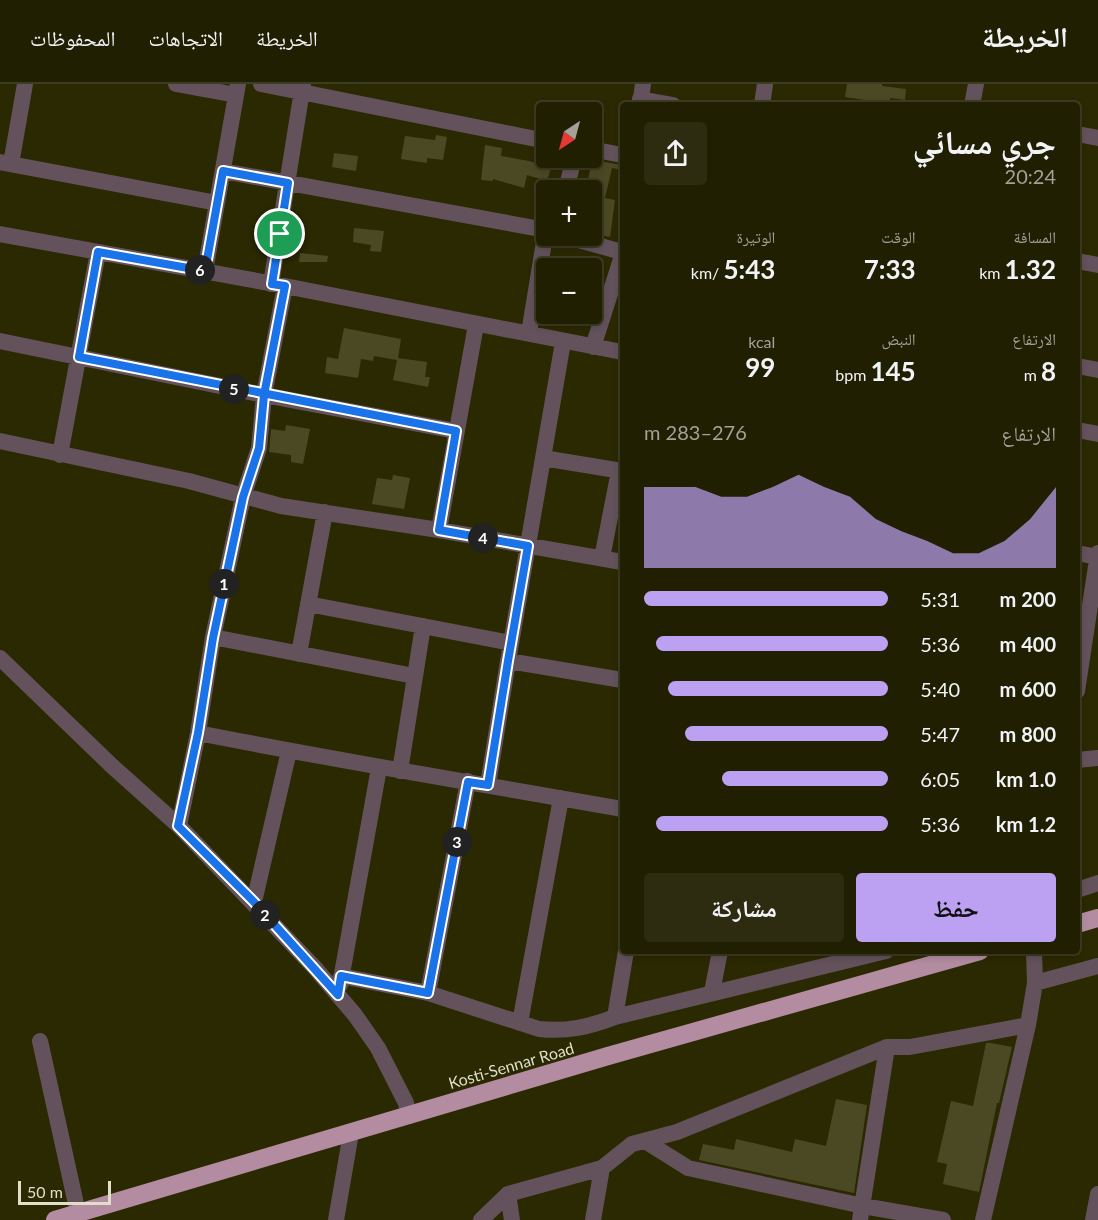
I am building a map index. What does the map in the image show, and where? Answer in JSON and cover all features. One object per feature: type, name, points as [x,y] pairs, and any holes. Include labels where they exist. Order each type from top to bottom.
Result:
[{"type":"highway","points":[[1080,923],[1098,918]]},
{"type":"highway","name":"Kosti-Sennar Road","points":[[55,1220],[608,1056],[969,954]]},
{"type":"street","points":[[26,84],[6,163],[217,203]]},
{"type":"street","points":[[176,84],[237,90],[205,271]]},
{"type":"street","points":[[261,84],[303,88],[536,139]]},
{"type":"street","points":[[762,102],[765,84]]},
{"type":"street","points":[[973,102],[976,84]]},
{"type":"street","points":[[178,826],[198,733],[213,638],[243,497],[259,448],[288,183],[303,88]]},
{"type":"street","points":[[641,96],[662,102]]},
{"type":"street","points":[[1080,135],[1098,138]]},
{"type":"street","points":[[602,151],[620,155]]},
{"type":"street","points":[[223,171],[536,228]]},
{"type":"street","points":[[0,234],[205,271],[620,352]]},
{"type":"street","points":[[529,333],[543,246]]},
{"type":"street","points":[[596,246],[620,253]]},
{"type":"street","points":[[60,454],[98,252]]},
{"type":"street","points":[[1080,262],[1098,265]]},
{"type":"street","points":[[593,347],[616,294],[620,267]]},
{"type":"street","points":[[439,530],[476,325]]},
{"type":"street","points":[[0,341],[264,395],[456,431]]},
{"type":"street","points":[[488,785],[563,342]]},
{"type":"street","points":[[1080,367],[1098,370]]},
{"type":"street","points":[[1080,431],[1098,434]]},
{"type":"street","points":[[0,441],[189,482],[281,506],[620,561]]},
{"type":"street","points":[[543,458],[620,471]]},
{"type":"street","points":[[602,558],[620,476]]},
{"type":"street","points":[[299,654],[325,512]]},
{"type":"street","points":[[1080,553],[1098,555],[1096,586],[1080,649]]},
{"type":"street","points":[[308,604],[511,643]]},
{"type":"street","points":[[399,771],[423,626]]},
{"type":"street","points":[[213,638],[414,676]]},
{"type":"street","points":[[0,658],[178,826],[254,902],[338,995],[378,1048],[406,1103],[409,1116]]},
{"type":"street","points":[[508,661],[620,680]]},
{"type":"street","points":[[198,733],[380,768],[620,809]]},
{"type":"street","points":[[254,902],[289,751]]},
{"type":"street","points":[[1080,760],[1098,758]]},
{"type":"street","points":[[338,995],[380,768]]},
{"type":"street","points":[[428,993],[468,782]]},
{"type":"street","points":[[520,1023],[561,798]]},
{"type":"street","points":[[1080,889],[1098,883]]},
{"type":"street","points":[[615,1017],[626,954]]},
{"type":"street","points":[[712,992],[719,954]]},
{"type":"street","points":[[341,976],[428,993],[539,1029],[564,1030],[584,1028],[615,1017],[712,992],[872,954]]},
{"type":"street","points":[[983,1220],[1028,1025],[1035,983],[1034,954]]},
{"type":"street","points":[[1035,983],[1098,966]]},
{"type":"street","points":[[481,1220],[508,1194],[602,1168],[630,1145],[677,1132],[887,1047],[910,1047],[1028,1025]]},
{"type":"street","points":[[40,1041],[78,1214]]},
{"type":"street","points":[[861,1213],[887,1047]]},
{"type":"street","points":[[336,1220],[351,1133]]},
{"type":"street","points":[[645,1142],[688,1168],[861,1213],[943,1220]]},
{"type":"street","points":[[593,1220],[602,1168]]},
{"type":"street","points":[[508,1194],[512,1220]]},
{"type":"street","points":[[1093,1220],[1098,1194]]},
{"type":"building","points":[[847,84],[882,84],[882,86],[906,89],[905,100],[890,98],[890,102],[865,102],[865,100],[845,97]]},
{"type":"building","points":[[436,135],[447,137],[443,160],[427,158],[427,163],[401,159],[405,136],[435,140]]},
{"type":"building","points":[[485,145],[502,148],[501,156],[536,163],[536,168],[551,168],[547,180],[527,175],[524,188],[493,179],[493,181],[481,180]]},
{"type":"building","points":[[334,153],[358,156],[356,171],[332,167]]},
{"type":"building","points":[[602,162],[620,165],[620,170],[612,168],[605,198],[615,200],[610,237],[602,235],[602,180],[588,180],[590,168],[602,168]]},
{"type":"building","points":[[354,228],[384,231],[381,252],[370,251],[371,245],[353,242]]},
{"type":"building","points":[[300,253],[328,256],[327,262],[299,262]]},
{"type":"building","points":[[344,328],[401,339],[398,358],[427,362],[425,377],[430,377],[428,387],[393,380],[397,360],[374,356],[373,361],[361,359],[358,378],[325,373],[327,357],[338,359]]},
{"type":"building","points":[[286,425],[310,429],[303,464],[291,462],[291,455],[269,452],[271,429],[285,431]]},
{"type":"building","points":[[393,475],[410,478],[404,509],[372,504],[377,478],[392,480]]},
{"type":"building","points":[[986,1043],[1012,1047],[999,1103],[997,1103],[979,1192],[943,1184],[947,1164],[937,1162],[951,1101],[973,1106]]},
{"type":"building","points":[[836,1099],[867,1105],[854,1193],[699,1160],[703,1144],[734,1150],[736,1139],[792,1152],[795,1139],[826,1146]]},
{"type":"route","points":[[280,234],[272,284],[285,286],[264,395],[259,448],[243,497],[213,638],[198,733],[178,826],[254,902],[338,995],[341,976],[428,993],[468,782],[488,785],[528,546],[439,530],[456,431],[264,395],[79,357],[98,252],[205,271],[223,171],[288,183],[280,234]]}]
